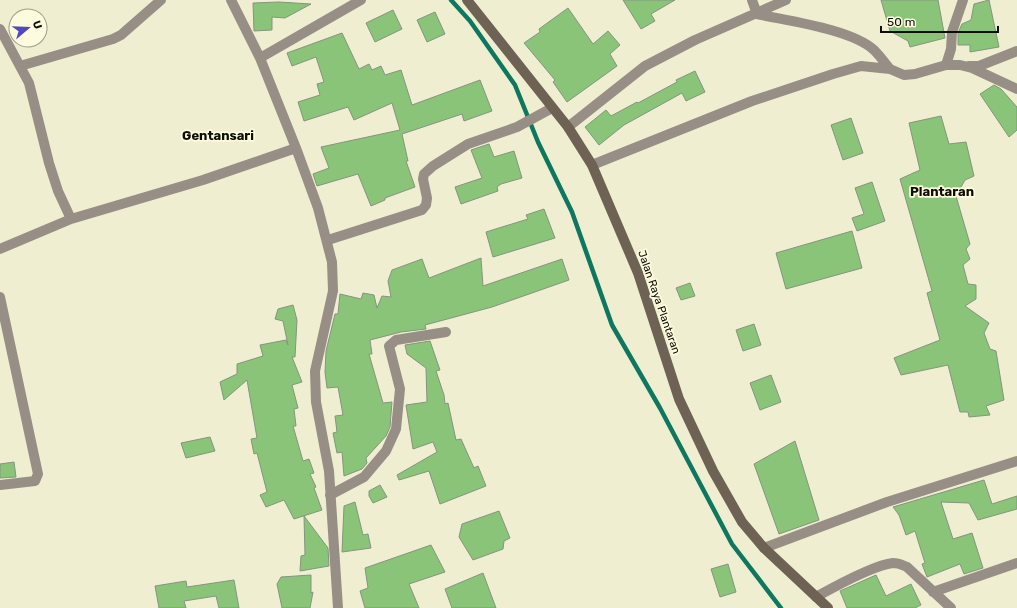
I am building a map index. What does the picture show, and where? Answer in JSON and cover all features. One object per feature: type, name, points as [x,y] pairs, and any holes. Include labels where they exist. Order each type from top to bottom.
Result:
[{"type":"main road","name":"Jalan Raya Plantaran","points":[[469,1],[568,127],[592,165],[638,273],[679,399],[713,470],[738,515],[764,548],[828,608]]},
{"type":"street","points":[[20,66],[113,39],[121,35],[161,0]]},
{"type":"street","points":[[231,0],[260,58],[296,148],[318,208],[328,240],[332,262],[333,291],[315,371],[316,402],[329,471],[338,608]]},
{"type":"street","points":[[260,58],[361,0]]},
{"type":"street","points":[[752,0],[757,14]]},
{"type":"street","points":[[568,127],[645,66],[695,40],[786,0]]},
{"type":"street","points":[[946,65],[951,49],[952,32],[963,0]]},
{"type":"street","points":[[757,14],[808,25],[852,38],[873,50],[890,69]]},
{"type":"street","points":[[0,29],[20,66],[34,100],[49,163],[58,191],[71,218]]},
{"type":"street","points":[[592,165],[752,101],[832,74],[861,66],[890,69],[904,75],[915,74],[946,65],[967,67],[979,66],[1017,51]]},
{"type":"street","points":[[967,67],[1017,89]]},
{"type":"street","points":[[328,240],[422,210],[426,205],[427,198],[423,179],[424,174],[433,166],[468,144],[517,127],[552,108]]},
{"type":"street","points":[[0,249],[71,218],[203,180],[296,148]]},
{"type":"street","points":[[0,297],[38,474],[35,481],[0,485]]},
{"type":"street","points":[[330,496],[364,477],[386,451],[396,429],[400,389],[389,346],[391,342],[446,332]]},
{"type":"street","points":[[764,548],[887,502],[1017,461]]},
{"type":"street","points":[[816,598],[837,586],[891,563],[899,563],[907,567],[951,608]]},
{"type":"street","points":[[933,592],[1017,563]]},
{"type":"building","points":[[623,0],[675,0],[651,14],[655,21],[641,29]]},
{"type":"building","points":[[881,0],[938,0],[945,38],[910,47],[908,41],[890,31]]},
{"type":"building","points":[[989,0],[999,47],[970,52],[970,45],[958,45],[958,33],[962,24],[971,20],[974,4]]},
{"type":"building","points":[[279,2],[311,4],[285,18],[272,17],[272,30],[254,31],[253,3]]},
{"type":"building","points":[[568,8],[593,44],[608,31],[620,45],[610,54],[617,66],[567,102],[553,82],[555,80],[524,43],[540,32],[539,29]]},
{"type":"building","points":[[393,10],[402,29],[375,42],[366,23]]},
{"type":"building","points":[[435,12],[445,34],[427,42],[417,20]]},
{"type":"building","points":[[342,33],[359,69],[369,64],[372,70],[381,66],[385,75],[401,70],[412,105],[480,80],[492,111],[464,121],[462,114],[402,134],[408,161],[406,161],[415,187],[385,198],[385,200],[371,206],[358,174],[317,186],[313,174],[329,168],[321,147],[400,130],[392,103],[354,120],[348,107],[304,121],[298,102],[320,95],[317,84],[324,82],[316,57],[292,66],[287,53]]},
{"type":"building","points":[[695,71],[705,92],[686,101],[682,93],[624,125],[599,145],[585,127],[606,110],[611,116],[637,102],[638,103],[677,82],[676,80]]},
{"type":"building","points":[[994,85],[1001,89],[1017,107],[1017,130],[1009,137],[980,94]]},
{"type":"building","points":[[941,116],[949,144],[966,142],[974,176],[965,180],[956,196],[970,244],[966,249],[970,259],[963,265],[968,284],[976,285],[976,299],[965,306],[989,323],[984,333],[990,349],[996,351],[1004,400],[986,406],[990,415],[969,417],[968,412],[960,412],[948,365],[901,375],[894,358],[940,340],[927,293],[932,291],[900,179],[920,170],[909,123]]},
{"type":"building","points":[[851,118],[863,153],[843,160],[831,125]]},
{"type":"building","points":[[489,144],[494,157],[514,151],[522,178],[501,184],[497,187],[498,191],[461,204],[455,187],[482,178],[471,150]]},
{"type":"building","points":[[872,182],[885,221],[857,231],[852,218],[864,214],[855,188]]},
{"type":"building","points":[[544,209],[555,238],[493,257],[486,232],[528,219],[526,215]]},
{"type":"building","points":[[852,231],[862,268],[786,289],[776,253]]},
{"type":"building","points":[[481,258],[483,286],[562,259],[569,280],[492,307],[425,325],[426,329],[401,332],[370,340],[372,354],[369,354],[383,403],[392,402],[390,427],[386,436],[366,458],[367,463],[362,469],[344,476],[342,452],[337,453],[333,433],[337,432],[335,416],[343,415],[338,387],[327,388],[325,372],[326,351],[335,314],[338,314],[340,294],[361,299],[363,293],[374,295],[377,308],[382,296],[391,297],[388,281],[392,270],[422,259],[429,278]]},
{"type":"building","points":[[690,283],[695,296],[681,300],[676,288]]},
{"type":"building","points":[[293,305],[297,320],[295,357],[292,357],[302,382],[292,385],[298,408],[294,409],[296,426],[293,426],[303,461],[309,459],[314,473],[310,474],[316,487],[314,488],[322,510],[294,519],[284,500],[266,507],[260,495],[267,492],[257,453],[254,454],[251,439],[257,438],[247,380],[224,400],[220,382],[237,374],[237,364],[263,356],[260,345],[286,340],[288,345],[283,321],[275,319],[278,309]]},
{"type":"building","points":[[754,324],[761,345],[743,351],[736,330]]},
{"type":"building","points":[[430,341],[440,370],[436,371],[444,395],[445,404],[448,403],[456,440],[461,439],[474,468],[478,466],[486,486],[440,504],[429,471],[399,480],[397,475],[437,452],[433,442],[413,449],[406,405],[427,402],[426,368],[407,354],[405,345]]},
{"type":"building","points":[[771,375],[781,402],[760,410],[750,383]]},
{"type":"building","points":[[210,437],[215,451],[186,458],[181,443]]},
{"type":"building","points":[[795,441],[819,520],[779,534],[754,464]]},
{"type":"building","points":[[14,462],[16,477],[0,478],[0,464]]},
{"type":"building","points":[[984,480],[992,504],[1017,496],[1017,509],[978,520],[969,503],[941,502],[953,539],[972,533],[983,568],[964,574],[960,564],[927,577],[922,564],[925,563],[915,531],[906,535],[899,515],[893,507]]},
{"type":"building","points":[[380,485],[387,497],[373,503],[369,496],[369,491]]},
{"type":"building","points":[[355,502],[363,535],[368,534],[371,548],[342,552],[344,506]]},
{"type":"building","points":[[499,511],[510,538],[504,541],[503,549],[473,560],[459,537],[462,524]]},
{"type":"building","points":[[304,516],[328,548],[329,566],[300,571],[301,556],[305,555]]},
{"type":"building","points":[[431,545],[445,572],[409,584],[419,608],[365,608],[360,591],[368,588],[365,568]]},
{"type":"building","points":[[728,564],[736,592],[720,597],[711,569]]},
{"type":"building","points":[[483,573],[496,608],[452,608],[445,589]]},
{"type":"building","points":[[311,575],[311,593],[313,592],[310,608],[282,608],[277,584],[281,577]]},
{"type":"building","points":[[876,575],[886,596],[911,584],[921,605],[915,608],[847,608],[840,591]]},
{"type":"building","points":[[234,580],[239,608],[219,608],[216,596],[184,601],[186,608],[159,608],[155,586],[186,581],[187,587]]},
{"type":"waterway","points":[[451,0],[470,21],[515,85],[538,142],[572,212],[612,325],[660,408],[732,544],[781,608]]},
{"type":"district","name":"Gentansari","points":[[218,135]]},
{"type":"district","name":"Plantaran","points":[[942,191]]}]
